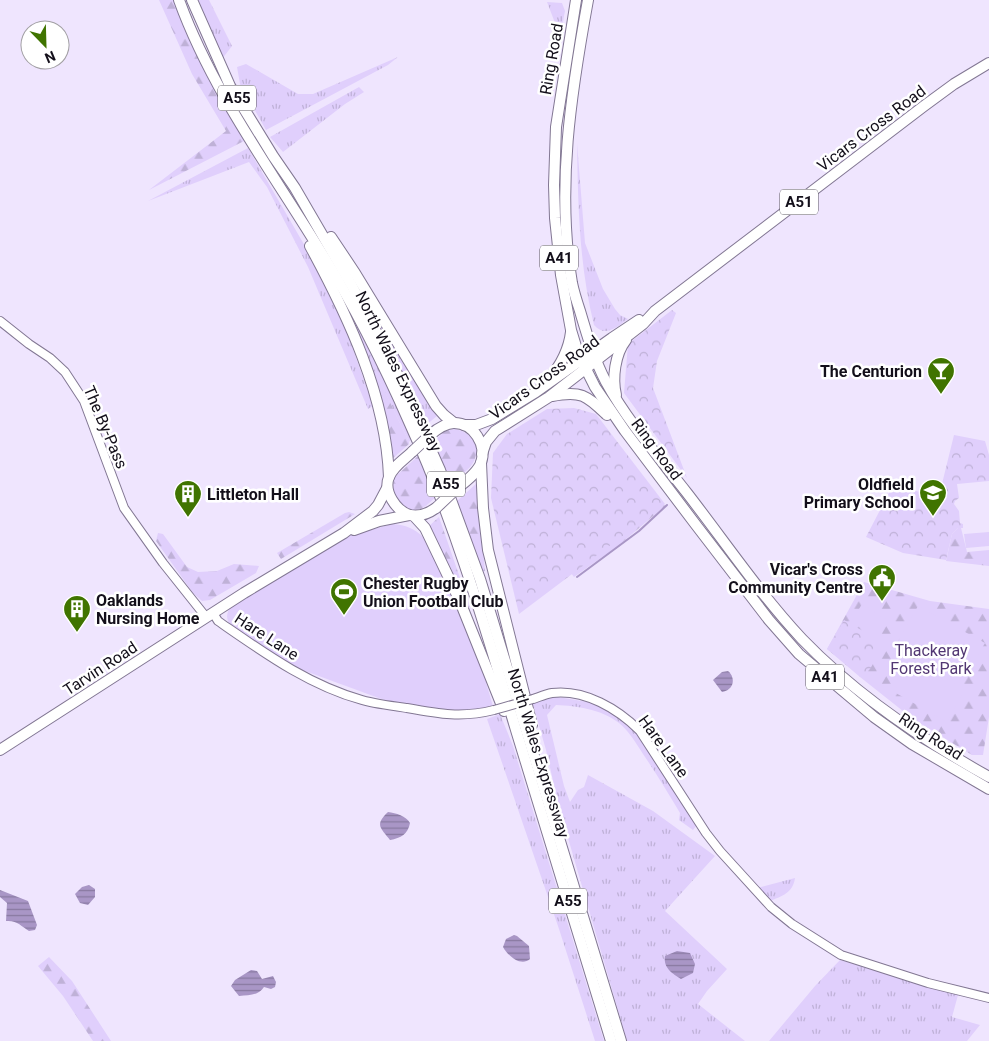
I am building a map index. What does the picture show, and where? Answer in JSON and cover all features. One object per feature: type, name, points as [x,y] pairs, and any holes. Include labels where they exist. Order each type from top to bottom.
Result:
[{"type":"highway","name":"North Wales Expressway","points":[[179,0],[196,43],[220,88],[323,254],[354,310],[410,424],[441,499],[471,582],[611,1041]]},
{"type":"highway","name":"North Wales Expressway","points":[[192,0],[230,86],[268,149],[295,188],[352,286],[390,358],[440,470],[480,579],[621,1041]]},
{"type":"highway","name":"Ring Road","points":[[576,0],[558,111],[554,151],[558,252],[571,330],[625,413],[746,571],[802,638],[838,672],[880,706],[914,731],[989,777]]},
{"type":"highway","name":"Ring Road","points":[[588,0],[573,87],[566,151],[567,227],[572,286],[584,326],[589,360],[597,391],[625,431],[769,620],[799,654],[874,717],[912,744],[989,789]]},
{"type":"highway","name":"Vicars Cross Road","points":[[459,424],[476,424],[492,419],[631,333],[655,311],[924,106],[954,84],[989,63]]},
{"type":"highway","points":[[280,186],[295,219],[334,290],[354,334],[385,430],[389,476]]},
{"type":"highway","points":[[295,188],[356,273],[436,406],[444,415],[472,430],[479,438],[482,447],[483,508],[491,565],[540,759],[548,799]]},
{"type":"highway","points":[[572,286],[575,314],[589,360]]},
{"type":"highway","name":"Vicars Cross Road","points":[[482,458],[486,442],[495,431],[549,397],[612,338],[655,311]]},
{"type":"highway","points":[[584,326],[596,337],[603,339],[612,338]]},
{"type":"highway","points":[[536,392],[551,378],[560,364],[570,340],[571,330]]},
{"type":"highway","points":[[616,399],[614,384],[619,353],[623,343],[631,333]]},
{"type":"highway","points":[[549,397],[573,394],[587,397],[625,431]]},
{"type":"highway","name":"A51","points":[[344,533],[373,511],[387,488],[389,476],[397,466],[430,435],[443,426],[459,424]]},
{"type":"highway","name":"A51","points":[[344,533],[379,521],[428,513],[475,472],[482,458]]},
{"type":"highway","points":[[387,488],[395,504],[425,528],[460,599],[525,760]]},
{"type":"highway","name":"Tarvin Road","points":[[0,750],[275,573],[344,533]]},
{"type":"street","name":"The By-Pass","points":[[0,321],[50,358],[65,372],[84,401],[124,508],[163,563],[210,615]]},
{"type":"street","name":"Hare Lane","points":[[210,615],[284,666],[322,685],[362,700],[436,714],[466,716],[553,693],[571,694],[593,699],[614,709],[628,718],[640,731],[706,833],[720,851],[771,907],[792,924],[841,955],[928,983],[989,998]]},
{"type":"green space","points":[[159,0],[175,0],[200,61],[244,141],[149,190],[226,131],[192,74]]},
{"type":"green space","points":[[198,0],[209,0],[232,46],[222,59]]},
{"type":"green space","points":[[547,2],[562,3],[565,11],[560,36]]},
{"type":"green space","points":[[398,57],[388,65],[266,130],[240,84],[237,67],[246,64],[298,94],[313,94]]},
{"type":"green space","points":[[359,87],[364,92],[345,104],[283,152],[270,137]]},
{"type":"green space","points":[[577,143],[585,243],[603,289],[620,315],[628,319],[607,331],[602,331],[594,325],[585,280],[579,212]]},
{"type":"green space","points":[[248,148],[309,253],[347,332],[373,406],[368,409],[308,267],[267,187],[249,162],[148,201]]},
{"type":"green space","points":[[354,276],[437,416],[426,425],[399,366],[351,278]]},
{"type":"green space","points":[[334,281],[382,375],[411,439],[409,442],[367,355]]},
{"type":"green space","points":[[672,310],[676,313],[657,361],[653,388],[687,478],[624,393],[628,344]]},
{"type":"green space","points":[[367,354],[409,442],[391,460],[385,412],[365,355]]},
{"type":"green space","name":"Chester Rugby Union Football Club","points":[[574,408],[596,414],[665,504],[519,614],[491,498],[493,453],[507,434],[547,409]]},
{"type":"green space","points":[[455,429],[470,436],[477,449],[472,464],[451,483],[434,441],[445,431]]},
{"type":"green space","name":"Oldfield Primary School","points":[[954,435],[985,441],[989,455],[989,481],[957,484],[959,498],[954,504],[959,511],[960,523],[963,524],[963,528],[958,528],[952,534],[946,560],[903,553],[866,537],[890,491],[884,488],[887,480],[916,491],[939,496]]},
{"type":"green space","points":[[418,456],[436,497],[424,507],[413,510],[402,506],[398,501],[393,489],[393,483],[395,477]]},
{"type":"green space","points":[[477,483],[485,571],[482,572],[457,501]]},
{"type":"green space","points":[[658,498],[665,506],[618,546],[574,577],[571,573]]},
{"type":"green space","points":[[345,513],[355,514],[281,559],[277,553]]},
{"type":"green space","points":[[439,517],[470,607],[468,608],[429,526]]},
{"type":"green space","name":"Chester Rugby Union Football Club","points":[[392,524],[409,528],[424,538],[460,612],[479,658],[494,710],[481,713],[406,708],[286,664],[230,626],[227,616],[231,606],[349,536]]},
{"type":"green space","points":[[958,528],[961,528],[967,552],[989,550],[989,566],[946,561],[952,534]]},
{"type":"green space","points":[[989,532],[989,546],[966,548],[964,534]]},
{"type":"green space","points":[[158,533],[163,534],[187,567],[198,572],[217,571],[234,564],[259,566],[256,573],[210,600],[202,601],[193,593],[156,541]]},
{"type":"green space","name":"Thackeray Forest Park","points":[[864,582],[930,601],[989,609],[989,717],[983,755],[972,755],[913,719],[827,649]]},
{"type":"green space","points":[[862,604],[887,620],[876,637],[851,622]]},
{"type":"green space","points":[[918,606],[985,643],[962,683],[896,645]]},
{"type":"green space","points":[[844,620],[875,638],[874,640],[883,646],[870,669],[865,673],[857,673],[827,649]]},
{"type":"green space","points":[[913,659],[965,689],[947,722],[894,692]]},
{"type":"green space","points":[[558,697],[594,703],[613,713],[633,729],[697,825],[693,830],[679,820],[680,813],[662,783],[632,737],[619,723],[597,711],[556,705],[547,715],[564,786],[570,802],[578,790],[584,787],[588,775],[653,811],[715,856],[665,911],[727,969],[698,1004],[745,1041],[627,1041],[559,807],[532,701]]},
{"type":"green space","points":[[500,714],[513,746],[604,1041],[595,1041],[487,719]]},
{"type":"green space","points":[[795,878],[789,891],[770,901],[757,888]]},
{"type":"green space","points":[[49,957],[72,981],[111,1041],[93,1041],[63,996],[38,966]]},
{"type":"green space","points":[[840,960],[958,995],[952,1017],[980,1025],[967,1041],[769,1041],[815,986]]},
{"type":"shaded area","points":[[728,671],[733,680],[729,689],[722,692],[713,680],[722,672]]},
{"type":"shaded area","points":[[388,812],[401,815],[410,823],[408,830],[403,835],[390,840],[380,826],[381,820]]},
{"type":"shaded area","points":[[89,885],[95,889],[95,897],[88,905],[80,903],[75,894],[82,887]]},
{"type":"shaded area","points":[[0,890],[28,901],[37,925],[35,930],[29,931],[16,922],[6,921],[7,903],[0,897]]},
{"type":"shaded area","points":[[514,935],[529,946],[530,959],[523,962],[519,961],[508,954],[503,947],[506,939]]},
{"type":"shaded area","points":[[677,951],[690,953],[695,964],[693,973],[681,979],[669,970],[665,960],[665,956]]},
{"type":"shaded area","points":[[251,970],[257,971],[262,979],[273,976],[276,982],[275,987],[271,989],[264,987],[256,994],[239,996],[231,986],[235,980]]},
{"type":"waterway","points":[[577,577],[639,531],[667,505]]},
{"type":"place","name":"The Centurion","points":[[941,395]]},
{"type":"place","name":"Oldfield Primary School","points":[[933,517]]},
{"type":"place","name":"Littleton Hall","points":[[188,518]]},
{"type":"place","name":"Vicar's Cross Community Centre","points":[[882,602]]},
{"type":"place","name":"Chester Rugby Union Football Club","points":[[344,616]]},
{"type":"place","name":"Oaklands Nursing Home","points":[[77,633]]}]
